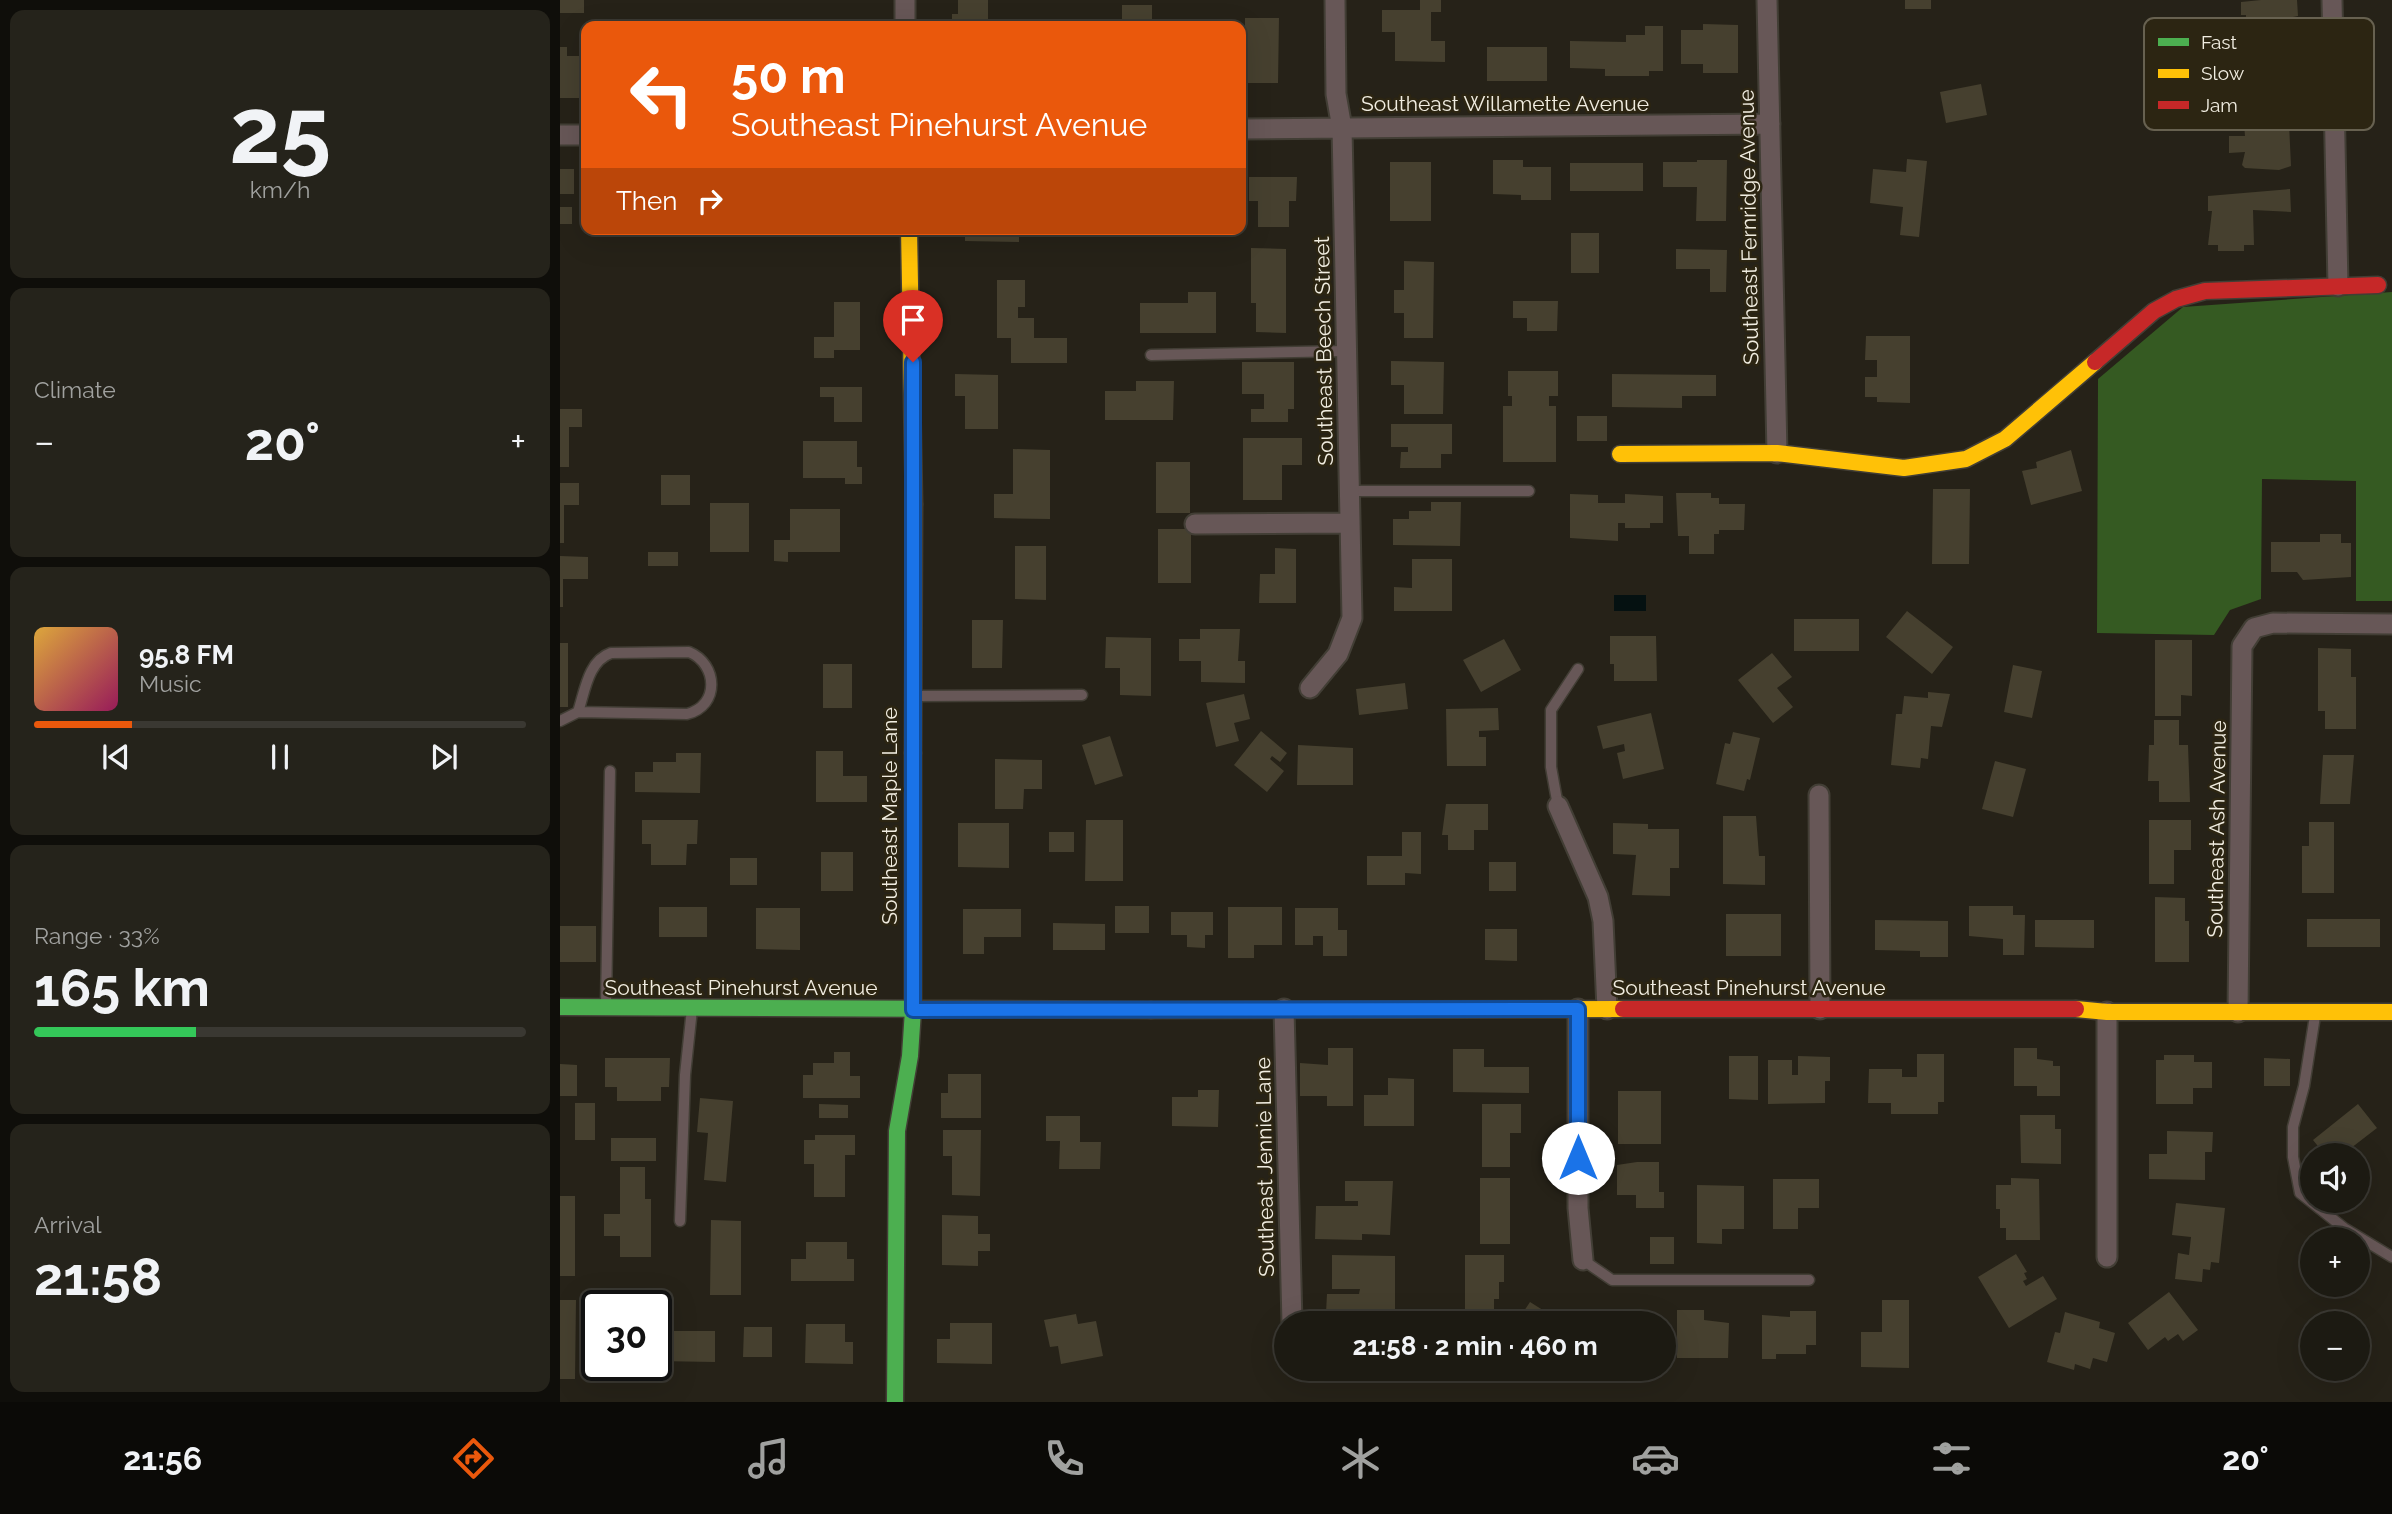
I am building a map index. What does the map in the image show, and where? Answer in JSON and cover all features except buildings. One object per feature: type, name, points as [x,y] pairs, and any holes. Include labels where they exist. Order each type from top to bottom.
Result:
[{"type":"street","points":[[905,0],[905,21]]},
{"type":"street","name":"Southeast Beech Street","points":[[1310,688],[1338,654],[1352,618],[1342,128],[1336,94],[1335,0]]},
{"type":"street","name":"Southeast Fernridge Avenue","points":[[1767,0],[1777,453]]},
{"type":"street","points":[[2332,0],[2332,18]]},
{"type":"street","name":"Southeast Willamette Avenue","points":[[1246,129],[1770,124]]},
{"type":"street","points":[[2335,130],[2338,286]]},
{"type":"street","points":[[560,135],[581,135]]},
{"type":"street","name":"Southeast Maple Lane","points":[[895,1402],[897,1130],[910,1056],[913,1010],[914,388],[909,235]]},
{"type":"street","points":[[1620,454],[1777,453],[1904,468],[1966,459],[2005,439],[2154,311],[2176,299],[2205,291],[2385,284]]},
{"type":"street","points":[[1195,524],[1350,523]]},
{"type":"street","name":"Southeast Ash Avenue","points":[[2238,1012],[2242,646],[2254,628],[2273,623],[2392,624]]},
{"type":"street","points":[[1819,795],[1820,1009]]},
{"type":"street","points":[[1558,806],[1598,897],[1603,922],[1606,1009]]},
{"type":"street","name":"Southeast Pinehurst Avenue","points":[[560,1007],[913,1010],[2063,1008],[2106,1012],[2392,1012]]},
{"type":"street","name":"Southeast Jennie Lane","points":[[1284,1009],[1292,1311]]},
{"type":"street","points":[[1578,1009],[1578,1208],[1583,1260]]},
{"type":"street","points":[[2106,1012],[2106,1257]]},
{"type":"lane","points":[[1151,355],[1346,351]]},
{"type":"lane","points":[[1349,491],[1530,491]]},
{"type":"lane","points":[[560,721],[578,712],[687,714],[700,711],[707,703],[711,687],[709,670],[701,657],[690,652],[611,653],[600,657],[594,666],[578,712]]},
{"type":"lane","points":[[1558,806],[1551,767],[1551,710],[1578,668]]},
{"type":"lane","points":[[913,696],[1083,695]]},
{"type":"lane","points":[[606,1008],[610,771]]},
{"type":"lane","points":[[680,1221],[685,1075],[692,1008]]},
{"type":"lane","points":[[2315,1012],[2304,1086],[2293,1127],[2293,1157],[2300,1193],[2344,1228],[2392,1258]]},
{"type":"lane","points":[[1583,1260],[1612,1280],[1809,1280]]},
{"type":"green space","points":[[2392,292],[2392,601],[2356,601],[2356,481],[2262,479],[2261,599],[2230,610],[2214,635],[2097,633],[2098,379],[2183,307]]},
{"type":"shaded area","points":[[1614,595],[1646,595],[1646,611],[1614,611]]},
{"type":"traffic: fast","points":[[895,1402],[897,1131],[910,1056],[913,1010],[913,753]]},
{"type":"traffic: fast","points":[[560,1007],[1151,1010]]},
{"type":"traffic: slow","points":[[909,235],[914,504]]},
{"type":"traffic: slow","points":[[1620,454],[1777,453],[1904,468],[1966,459],[2005,439],[2095,362]]},
{"type":"traffic: slow","points":[[1151,1010],[1623,1009]]},
{"type":"traffic: slow","points":[[2076,1009],[2107,1012],[2392,1012]]},
{"type":"traffic: jam","points":[[2095,362],[2154,311],[2176,299],[2205,291],[2378,285]]},
{"type":"traffic: jam","points":[[913,753],[914,504]]},
{"type":"traffic: jam","points":[[1623,1009],[2076,1009]]},
{"type":"route","points":[[913,362],[913,1010],[1578,1009],[1578,1158]]}]
